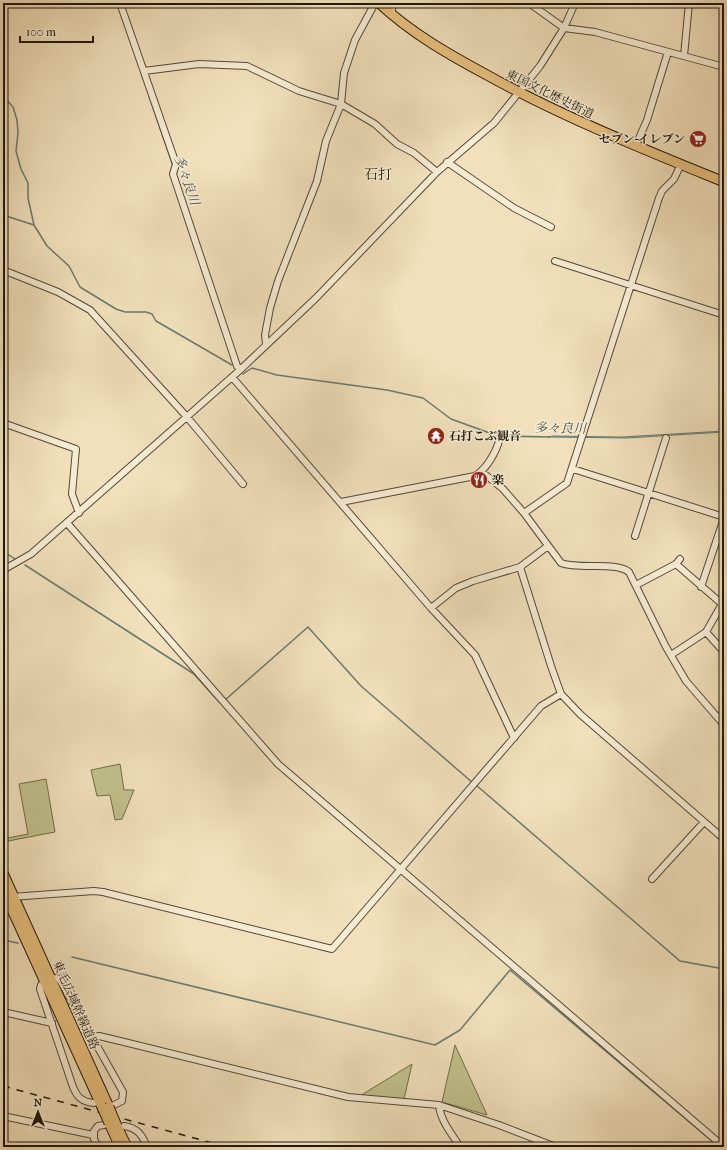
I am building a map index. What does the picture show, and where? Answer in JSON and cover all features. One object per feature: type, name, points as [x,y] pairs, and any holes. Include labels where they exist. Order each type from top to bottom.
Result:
[{"type":"highway","name":"東国文化歴史街道","points":[[379,3],[392,15],[432,44],[519,93],[595,129],[724,182]]},
{"type":"highway","name":"東毛広域幹線道路","points":[[3,872],[7,895],[48,980],[113,1124],[127,1147]]},
{"type":"highway","name":"東毛広域幹線道路","points":[[113,1124],[120,1147]]},
{"type":"street","points":[[120,3],[176,164],[173,174],[237,366],[240,370]]},
{"type":"street","points":[[266,344],[265,335],[270,308],[278,281],[317,181],[326,141],[341,104],[344,73],[355,40],[374,3]]},
{"type":"street","points":[[392,3],[392,15]]},
{"type":"street","points":[[529,3],[564,28],[595,32],[724,67]]},
{"type":"street","points":[[3,570],[27,557],[79,513],[240,370],[316,298],[447,162],[494,123],[540,66],[564,28],[575,3]]},
{"type":"street","points":[[684,56],[689,3]]},
{"type":"street","points":[[636,145],[651,108],[668,52]]},
{"type":"street","points":[[144,70],[199,64],[248,66],[299,91],[341,104],[375,124],[397,144],[414,153],[437,172]]},
{"type":"street","points":[[447,162],[514,208],[551,227]]},
{"type":"street","points":[[524,513],[564,486],[573,469],[659,198],[662,190],[674,179],[681,164]]},
{"type":"street","points":[[555,262],[724,315]]},
{"type":"street","points":[[3,270],[58,292],[86,307],[187,418],[243,484]]},
{"type":"street","points":[[232,377],[431,608],[475,655],[514,738]]},
{"type":"street","points":[[3,424],[76,450],[72,494],[79,513]]},
{"type":"street","points":[[341,502],[475,476],[482,472],[497,445],[500,433]]},
{"type":"street","points":[[635,536],[666,438]]},
{"type":"street","points":[[573,469],[724,517],[701,587]]},
{"type":"street","points":[[482,472],[502,489],[524,513],[558,560],[566,565],[624,568],[629,572],[671,655],[686,681],[724,725]]},
{"type":"street","points":[[67,523],[278,764],[724,1147]]},
{"type":"street","points":[[431,608],[456,588],[474,580],[520,567],[548,546]]},
{"type":"street","points":[[636,585],[676,564],[680,559]]},
{"type":"street","points":[[671,655],[706,632],[722,604],[676,564]]},
{"type":"street","points":[[520,567],[561,694],[580,714],[724,839]]},
{"type":"street","points":[[706,632],[724,652]]},
{"type":"street","points":[[7,895],[94,891],[104,892],[332,949],[541,706],[561,694]]},
{"type":"street","points":[[652,879],[704,822]]},
{"type":"street","points":[[57,978],[60,980],[124,1093],[122,1101],[104,1105],[85,1102],[75,1093],[40,989],[40,985],[48,980],[57,978]]},
{"type":"street","points":[[3,1012],[52,1023]]},
{"type":"street","points":[[93,1037],[99,1036],[348,1097],[439,1105],[499,1125],[556,1147]]},
{"type":"street","points":[[439,1105],[449,1130],[460,1147]]},
{"type":"street","points":[[3,1116],[93,1134]]},
{"type":"street","points":[[98,1147],[93,1134],[95,1128],[113,1124],[133,1128],[140,1133],[147,1147]]},
{"type":"green space","points":[[120,764],[124,790],[134,790],[122,819],[115,820],[110,795],[97,796],[91,770]]},
{"type":"green space","points":[[46,779],[55,832],[3,842],[3,839],[28,834],[19,784]]},
{"type":"green space","points":[[455,1045],[487,1115],[442,1102]]},
{"type":"green space","points":[[412,1064],[404,1099],[362,1096],[363,1094]]},
{"type":"water","points":[[724,431],[627,438],[548,437],[622,437]]},
{"type":"waterway","points":[[3,25],[6,3]]},
{"type":"waterway","points":[[3,96],[13,107],[17,120],[18,133],[16,151],[21,169],[28,183],[28,198],[34,225]]},
{"type":"waterway","name":"多々良川","points":[[149,96],[173,166]]},
{"type":"waterway","points":[[3,215],[34,225],[47,246],[69,266],[80,287],[116,309],[125,312],[146,312],[152,314],[156,321],[232,365]]},
{"type":"waterway","name":"多々良川","points":[[243,374],[252,368],[277,375],[387,390],[423,398],[451,419],[498,436]]},
{"type":"waterway","name":"多々良川","points":[[502,436],[550,437]]},
{"type":"waterway","points":[[3,551],[15,559]]},
{"type":"waterway","points":[[25,565],[194,674],[220,703],[222,702]]},
{"type":"waterway","points":[[225,700],[308,627],[361,686],[473,783]]},
{"type":"waterway","points":[[476,785],[680,961],[724,969]]},
{"type":"waterway","points":[[3,940],[18,943]]},
{"type":"waterway","points":[[72,957],[435,1045],[460,1030],[510,970],[719,1147]]},
{"type":"railway","points":[[3,1086],[227,1147]]},
{"type":"place","name":"セブン-イレブン","points":[[698,139]]},
{"type":"place","name":"石打こぶ観音","points":[[436,436]]},
{"type":"place","name":"楽","points":[[479,480]]},
{"type":"district","name":"石打","points":[[378,174]]}]
